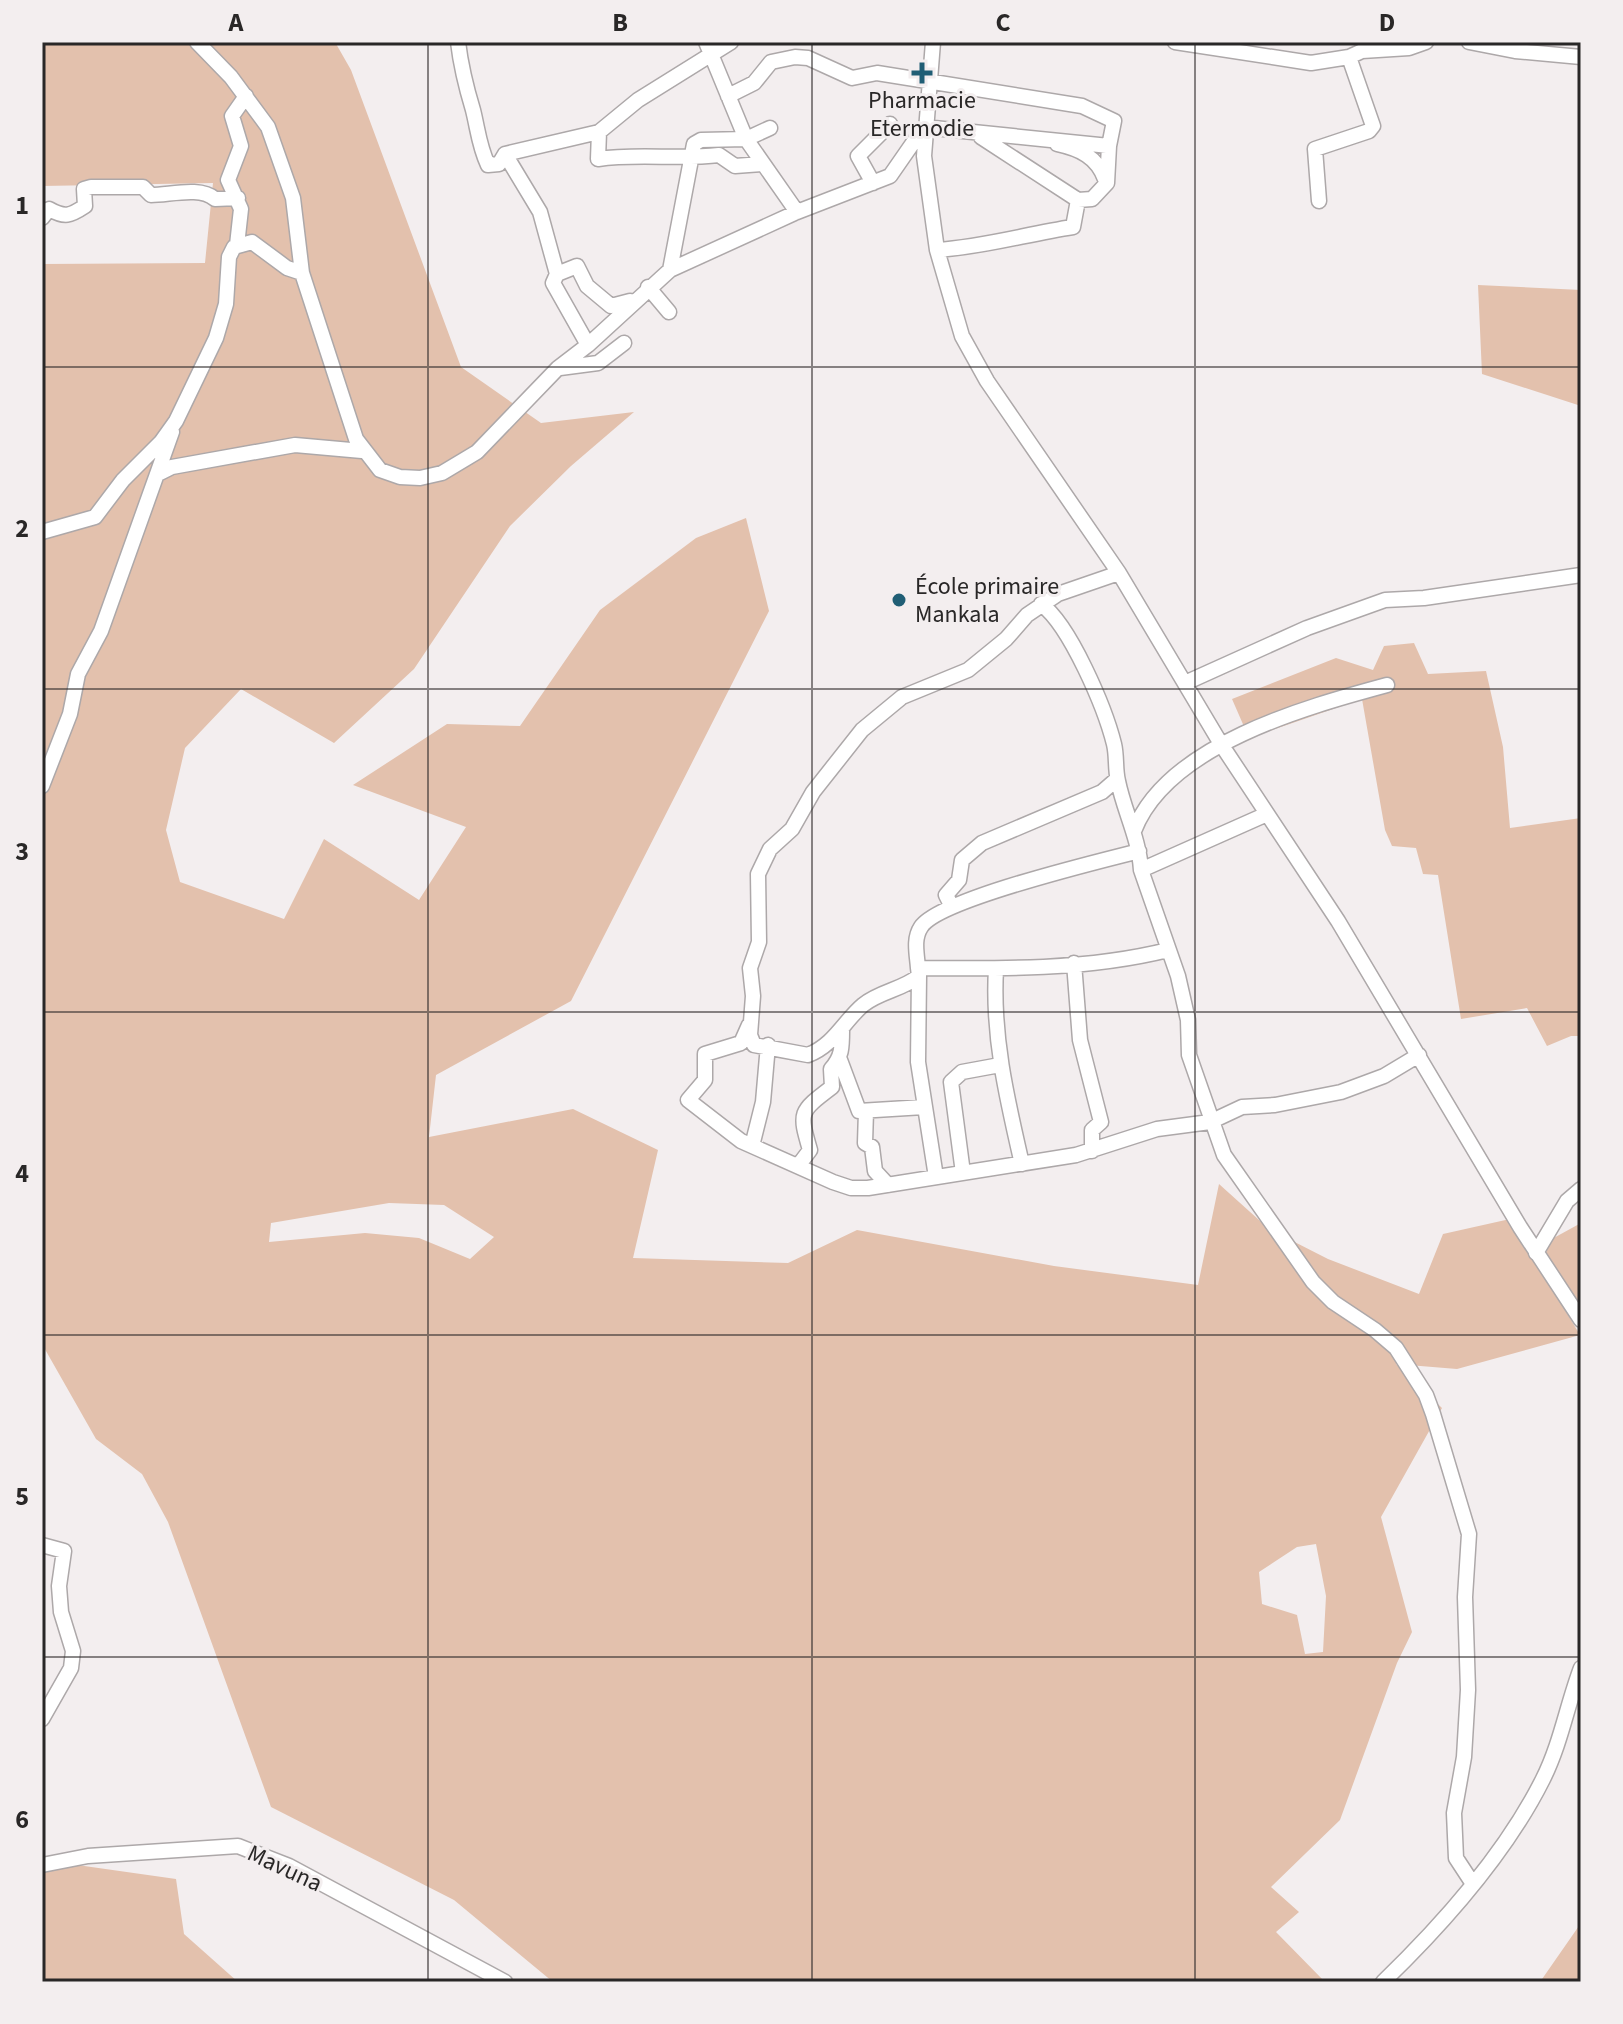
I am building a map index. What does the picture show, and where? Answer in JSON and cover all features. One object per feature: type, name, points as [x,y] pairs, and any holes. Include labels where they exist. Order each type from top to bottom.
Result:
[{"type":"street","points":[[197,42],[246,96],[268,127],[293,195],[302,273],[362,451],[380,470],[400,477],[420,478],[442,473],[477,452],[558,368],[588,345],[670,270],[797,212],[890,176],[924,127]]},
{"type":"street","points":[[458,42],[463,84],[473,111],[478,143],[488,165],[499,164],[505,154],[599,132],[708,49],[731,42]]},
{"type":"street","points":[[933,42],[924,127],[926,169],[937,250],[962,336],[987,381],[1119,573],[1221,744],[1419,1055],[1536,1253],[1581,1320]]},
{"type":"street","points":[[1175,42],[1311,63],[1351,51],[1409,48],[1426,42]]},
{"type":"street","points":[[1469,42],[1581,57]]},
{"type":"street","points":[[708,49],[746,139],[762,164],[783,187],[797,212]]},
{"type":"street","points":[[1319,201],[1315,149],[1369,131],[1373,126],[1351,51]]},
{"type":"street","points":[[728,96],[754,83],[771,62],[795,57],[808,58],[852,78],[877,73],[1082,106],[1114,121],[1107,183],[1092,199],[1078,200],[974,133]]},
{"type":"street","points":[[42,786],[70,714],[78,674],[101,631],[176,421],[216,338],[226,304],[229,257],[237,245],[241,209],[228,180],[241,146],[232,116],[246,96]]},
{"type":"street","points":[[873,183],[858,156],[890,124]]},
{"type":"street","points":[[924,127],[951,127],[974,133],[1109,146]]},
{"type":"street","points":[[670,270],[697,141],[746,139],[770,128]]},
{"type":"street","points":[[599,132],[598,159],[629,155],[691,158],[719,155],[735,166],[762,164]]},
{"type":"street","points":[[1034,138],[1088,155],[1100,165],[1107,183]]},
{"type":"street","points":[[505,154],[548,231],[557,274],[553,283],[588,345]]},
{"type":"street","points":[[898,168],[926,169]]},
{"type":"street","points":[[42,218],[49,209],[70,216],[85,206],[84,189],[91,187],[143,187],[154,195],[187,192],[210,194],[215,199],[238,198]]},
{"type":"street","points":[[937,250],[982,247],[1018,236],[1073,227],[1078,200]]},
{"type":"street","points":[[237,245],[252,242],[287,268],[302,273]]},
{"type":"street","points":[[557,274],[577,266],[587,286],[611,306],[636,299]]},
{"type":"street","points":[[648,287],[669,312]]},
{"type":"street","points":[[558,368],[598,363],[624,343]]},
{"type":"street","points":[[42,532],[95,517],[123,480],[161,442],[176,421]]},
{"type":"street","points":[[158,474],[172,467],[295,445],[362,451]]},
{"type":"street","points":[[1119,573],[1058,594],[1041,604],[968,670],[902,697],[862,730],[813,792],[792,829],[770,849],[758,874],[759,942],[750,968],[753,1017],[750,1035],[754,1045],[768,1045],[808,1055],[842,1031],[865,1003],[899,989],[918,972],[1137,958],[1168,950]]},
{"type":"street","points":[[1185,683],[1294,633],[1385,600],[1581,575]]},
{"type":"street","points":[[1041,604],[1055,615],[1067,633],[1106,719],[1114,746],[1117,779],[1134,831],[1141,870],[1188,1020],[1189,1055],[1224,1155],[1297,1260],[1333,1302],[1396,1348],[1426,1395],[1433,1414],[1469,1534],[1465,1597],[1468,1690],[1464,1757],[1454,1813],[1456,1858],[1473,1884]]},
{"type":"street","points":[[1134,831],[1147,802],[1163,785],[1221,744],[1333,700],[1387,685]]},
{"type":"street","points":[[951,905],[946,895],[959,880],[962,860],[982,843],[1102,792],[1117,779]]},
{"type":"street","points":[[1141,870],[1267,814]]},
{"type":"street","points":[[936,1177],[918,1062],[916,941],[922,925],[951,905],[1139,851]]},
{"type":"street","points":[[1074,963],[1080,1040],[1101,1122],[1092,1130],[1092,1151]]},
{"type":"street","points":[[996,969],[993,1013],[1000,1065],[1022,1164]]},
{"type":"street","points":[[753,1017],[741,1043],[705,1054],[705,1080],[688,1100],[752,1146],[851,1188],[888,1185],[1092,1151],[1157,1129],[1210,1122],[1242,1107],[1275,1105],[1341,1092],[1384,1076],[1419,1055]]},
{"type":"street","points":[[842,1031],[840,1060],[855,1108],[866,1111],[924,1107]]},
{"type":"street","points":[[752,1146],[763,1102],[768,1045]]},
{"type":"street","points":[[798,1166],[810,1150],[802,1129],[804,1114],[808,1105],[832,1087],[831,1069],[840,1060]]},
{"type":"street","points":[[963,1173],[951,1082],[962,1072],[1000,1065]]},
{"type":"street","points":[[866,1111],[865,1143],[872,1147],[878,1176],[888,1185]]},
{"type":"street","points":[[1536,1253],[1567,1201],[1581,1189]]},
{"type":"street","points":[[42,1545],[64,1551],[59,1586],[61,1612],[73,1651],[71,1668],[42,1719]]},
{"type":"street","points":[[1383,1982],[1473,1884],[1543,1781],[1562,1737],[1580,1672]]},
{"type":"street","name":"Mavuna","points":[[42,1865],[88,1856],[238,1846],[289,1866],[505,1982]]},
{"type":"shaded area","points":[[42,42],[335,42],[351,70],[461,367],[541,423],[634,412],[571,466],[510,526],[414,669],[334,743],[241,689],[185,748],[166,830],[180,882],[284,919],[324,839],[419,900],[466,827],[353,785],[447,724],[520,726],[600,610],[696,538],[746,518],[769,611],[571,1001],[436,1075],[429,1137],[573,1109],[658,1150],[633,1258],[788,1263],[857,1230],[1054,1266],[1198,1285],[1219,1184],[1269,1229],[1328,1259],[1419,1294],[1443,1234],[1510,1219],[1580,1335],[1457,1369],[1396,1364],[1442,1408],[1381,1517],[1412,1632],[1397,1663],[1340,1820],[1271,1887],[1299,1912],[1276,1932],[1325,1982],[553,1982],[454,1900],[271,1807],[168,1522],[142,1474],[96,1439],[42,1344],[42,264],[205,263],[213,183],[42,186]],"holes":[[[389,1203],[444,1205],[494,1237],[470,1259],[419,1238],[365,1233],[269,1242],[271,1223]],[[1316,1544],[1326,1596],[1323,1652],[1305,1654],[1297,1615],[1262,1604],[1259,1572],[1297,1547]]]},
{"type":"shaded area","points":[[1478,285],[1581,290],[1581,406],[1482,374]]},
{"type":"shaded area","points":[[1414,643],[1428,674],[1486,671],[1503,747],[1510,828],[1581,818],[1581,1036],[1571,1036],[1547,1046],[1527,1008],[1461,1019],[1438,875],[1423,874],[1416,848],[1392,846],[1385,830],[1362,699],[1249,738],[1232,699],[1336,658],[1373,670],[1384,646]]},
{"type":"shaded area","points":[[1581,1223],[1581,1314],[1544,1260],[1550,1240]]},
{"type":"shaded area","points":[[42,1860],[176,1879],[184,1934],[238,1982],[42,1982]]},
{"type":"shaded area","points":[[1581,1923],[1581,1982],[1540,1982]]},
{"type":"place","name":"Pharmacie Etermodie","points":[[922,73]]},
{"type":"place","name":"École primaire Mankala","points":[[899,600]]}]
